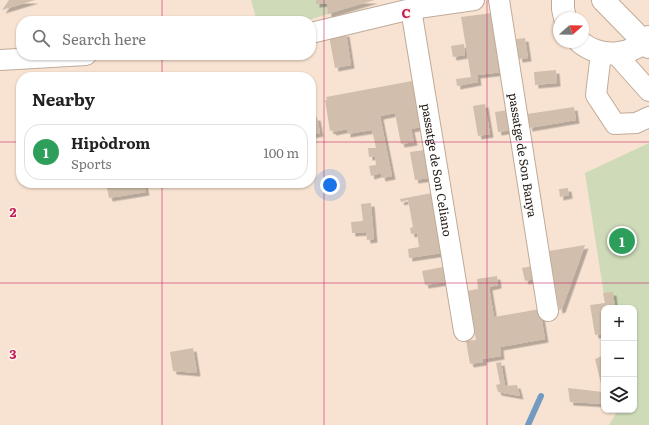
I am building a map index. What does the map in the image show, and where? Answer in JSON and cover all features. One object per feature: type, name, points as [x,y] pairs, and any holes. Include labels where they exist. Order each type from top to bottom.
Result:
[{"type":"main road","points":[[563,0],[564,12]]},
{"type":"main road","points":[[589,48],[608,54],[631,50],[648,42],[604,0]]},
{"type":"street","points":[[316,32],[411,9],[474,0]]},
{"type":"street","name":"passatge de Son Banya","points":[[499,0],[548,311]]},
{"type":"street","name":"passatge de Son Celiano","points":[[411,9],[464,331]]},
{"type":"street","points":[[649,91],[608,54],[596,95],[615,124],[636,123],[649,116]]},
{"type":"street","points":[[0,60],[16,59]]},
{"type":"green space","points":[[251,0],[375,0],[316,18],[316,16],[256,16]]},
{"type":"green space","points":[[649,143],[649,425],[609,425],[616,413],[637,413],[637,305],[606,305],[585,173]]},
{"type":"building","points":[[9,0],[35,0],[2,10]]},
{"type":"building","points":[[316,0],[374,0],[328,14],[327,3],[316,4]]},
{"type":"building","points":[[492,13],[502,72],[477,75],[478,82],[457,86],[456,79],[471,77],[461,17]]},
{"type":"building","points":[[346,33],[351,65],[335,68],[329,36]]},
{"type":"building","points":[[525,38],[528,58],[519,59],[516,39]]},
{"type":"building","points":[[464,44],[465,55],[453,57],[451,46]]},
{"type":"building","points":[[556,70],[557,83],[535,85],[534,72]]},
{"type":"building","points":[[412,81],[420,127],[411,129],[414,142],[401,144],[395,113],[380,116],[392,176],[382,178],[381,173],[371,176],[369,166],[376,165],[375,156],[369,157],[368,148],[376,148],[372,130],[347,134],[347,129],[333,132],[332,130],[330,131],[325,100],[327,100],[326,97]]},
{"type":"building","points":[[485,104],[490,134],[478,136],[473,106]]},
{"type":"building","points":[[574,107],[576,120],[529,128],[527,114]]},
{"type":"building","points":[[508,110],[511,130],[498,132],[495,112]]},
{"type":"building","points":[[316,117],[320,133],[316,134]]},
{"type":"building","points":[[424,150],[429,178],[415,180],[410,152]]},
{"type":"building","points":[[107,188],[145,188],[146,192],[109,198]]},
{"type":"building","points":[[568,188],[569,195],[560,197],[559,189]]},
{"type":"building","points":[[432,193],[442,253],[409,258],[408,249],[419,247],[417,233],[411,234],[410,228],[413,227],[408,200],[401,202],[400,199]]},
{"type":"building","points":[[371,203],[374,239],[367,240],[366,232],[352,233],[351,222],[363,221],[361,204]]},
{"type":"building","points":[[585,245],[562,309],[559,310],[549,251]]},
{"type":"building","points":[[533,266],[535,279],[525,281],[522,268]]},
{"type":"building","points":[[443,267],[445,282],[425,285],[422,271]]},
{"type":"building","points":[[497,276],[498,285],[489,287],[494,317],[540,309],[545,339],[500,347],[501,356],[483,359],[483,362],[470,364],[466,341],[476,340],[467,291],[478,289],[477,279]]},
{"type":"building","points":[[613,292],[615,305],[601,305],[601,334],[595,335],[590,305],[605,303],[603,293]]},
{"type":"building","points":[[193,348],[197,373],[173,371],[170,352]]},
{"type":"building","points":[[601,356],[601,384],[595,359]]},
{"type":"building","points":[[501,362],[505,386],[517,385],[520,396],[498,392],[496,385],[500,384],[496,363]]},
{"type":"building","points":[[568,388],[601,392],[601,404],[570,402]]},
{"type":"waterway","points":[[528,425],[541,396]]},
{"type":"place","name":"Hipòdrom","points":[[622,241]]}]
